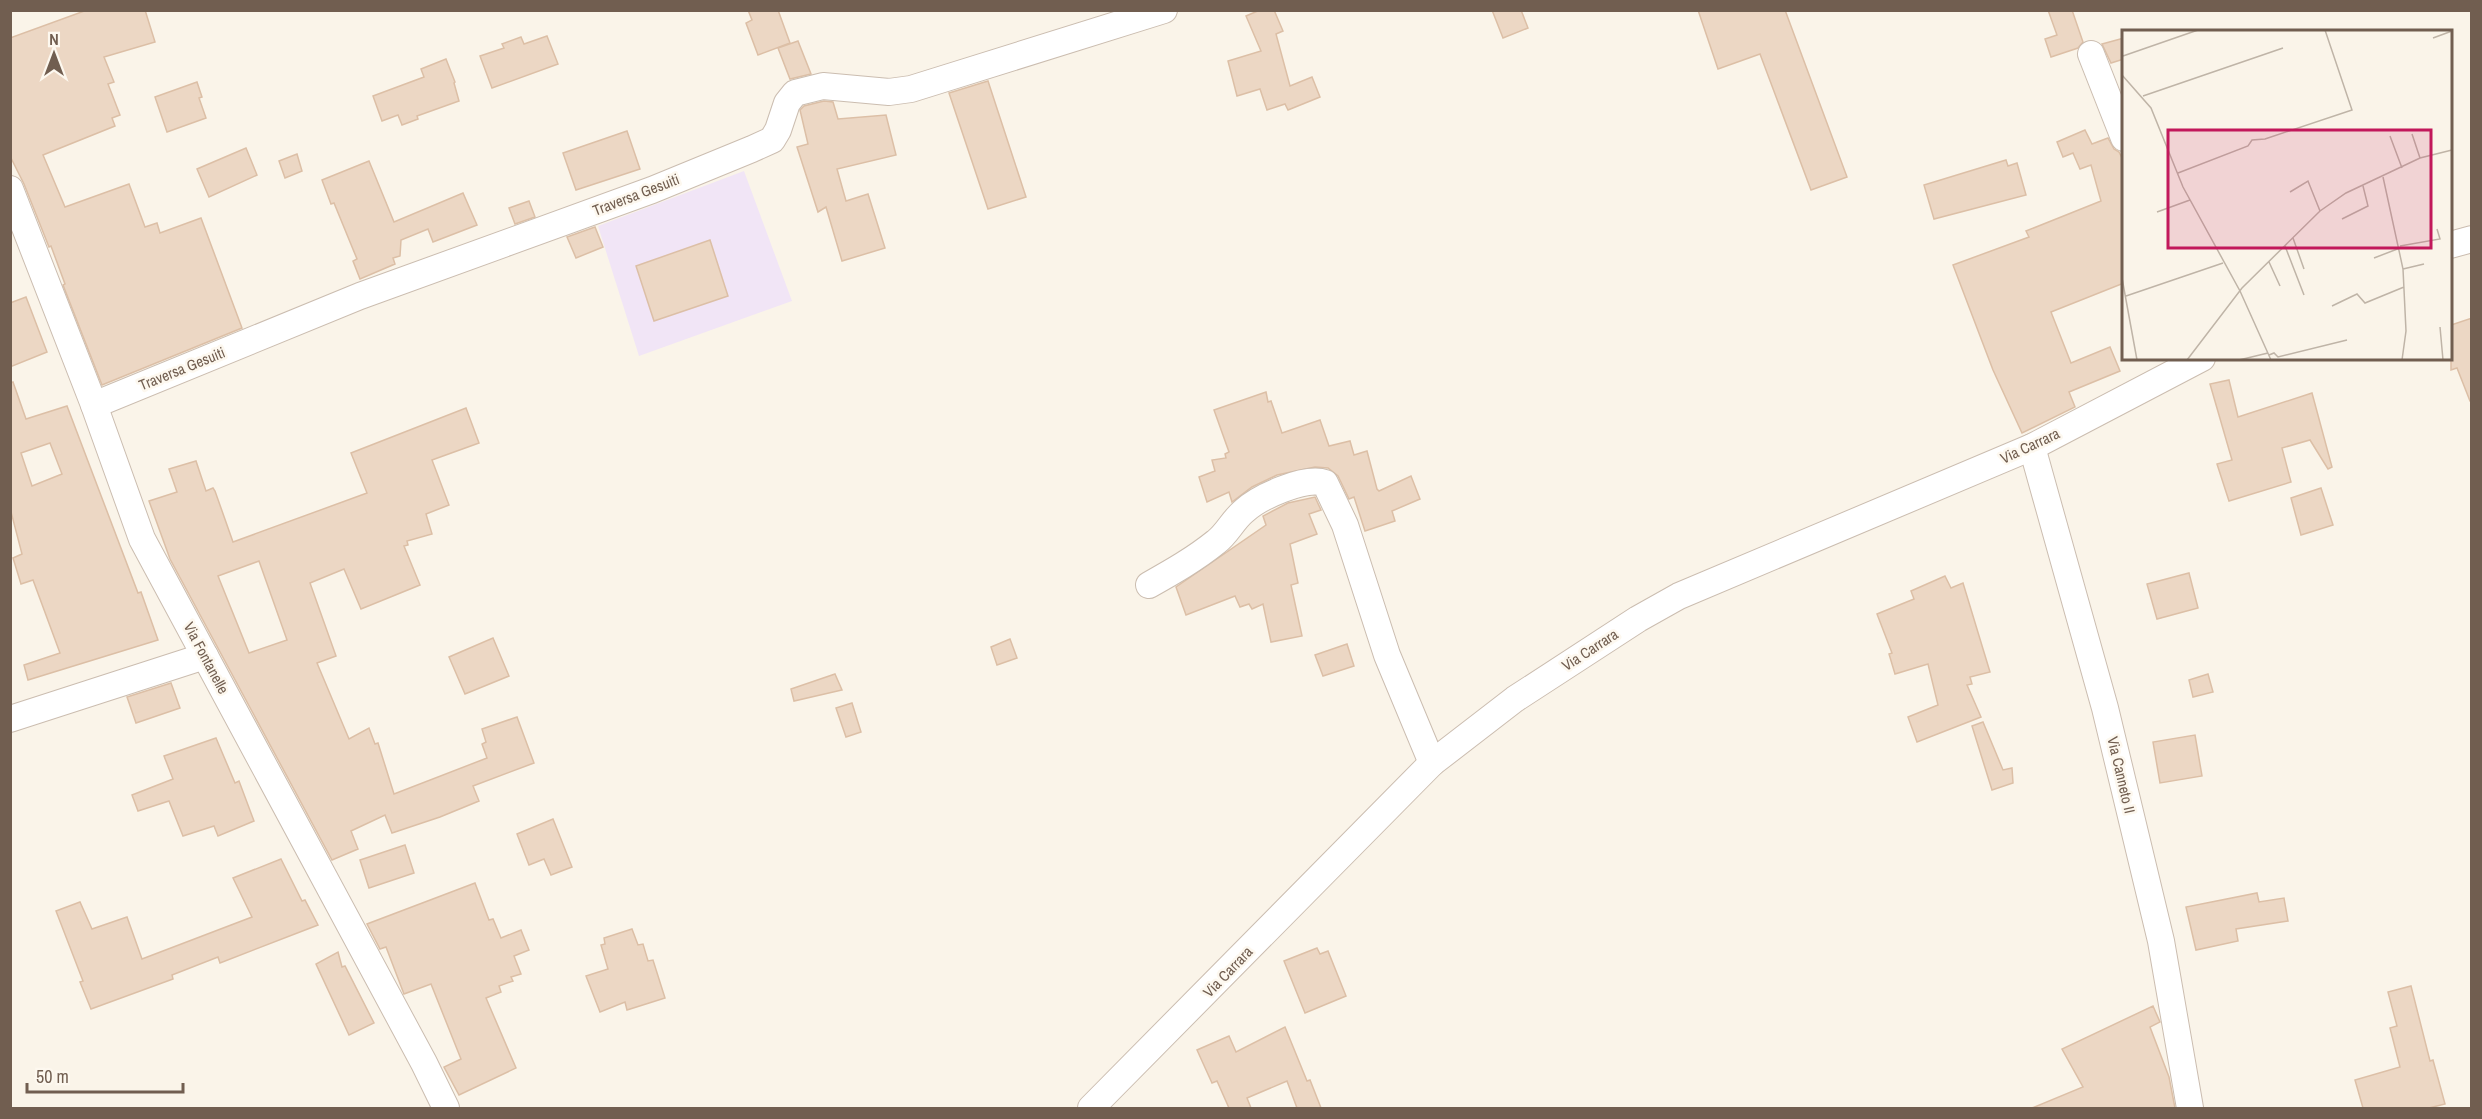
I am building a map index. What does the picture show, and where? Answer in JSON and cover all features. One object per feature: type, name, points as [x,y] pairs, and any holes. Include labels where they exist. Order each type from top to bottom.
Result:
[{"type":"street","name":"Traversa Gesuiti","points":[[94,405],[360,296],[652,190],[772,140],[778,130],[787,103],[795,93],[823,86],[889,92],[911,89],[1164,10]]},
{"type":"street","points":[[2091,54],[2122,133]]},
{"type":"street","name":"Via Fontanelle","points":[[10,189],[94,405],[142,539],[446,1108]]},
{"type":"street","points":[[2452,245],[2472,239]]},
{"type":"street","name":"Via Carrara","points":[[1091,1108],[1432,763],[1515,699],[1638,619],[1679,596],[2032,447],[2198,360]]},
{"type":"street","name":"Via Canneto II","points":[[2032,447],[2116,754],[2161,941],[2190,1108]]},
{"type":"street","points":[[1149,585],[1196,558],[1219,540],[1252,503],[1305,481],[1315,480],[1325,483],[1345,525],[1387,655],[1432,763]]},
{"type":"street","points":[[10,719],[205,656]]},
{"type":"shaded area","points":[[744,171],[792,301],[639,356],[598,226]]},
{"type":"building","points":[[87,10],[145,10],[155,42],[104,57],[114,82],[108,84],[120,115],[112,118],[115,126],[43,155],[65,207],[129,184],[145,227],[157,223],[160,233],[201,218],[242,328],[102,385],[63,285],[65,284],[51,246],[49,247],[24,184],[10,156],[10,38]]},
{"type":"building","points":[[748,10],[778,10],[790,43],[758,55],[746,23],[752,20]]},
{"type":"building","points":[[1260,10],[1274,10],[1283,31],[1276,34],[1290,86],[1312,77],[1320,97],[1288,110],[1285,104],[1267,110],[1260,89],[1237,96],[1228,61],[1261,51],[1246,16]]},
{"type":"building","points":[[1492,10],[1521,10],[1528,28],[1503,38]]},
{"type":"building","points":[[1698,10],[1785,10],[1847,177],[1811,190],[1760,54],[1718,69]]},
{"type":"building","points":[[2048,10],[2072,10],[2083,42],[2078,48],[2051,57],[2045,39],[2057,35]]},
{"type":"building","points":[[547,36],[558,64],[492,88],[480,56],[504,48],[502,44],[521,37],[524,44]]},
{"type":"building","points":[[2122,39],[2122,60],[2111,63],[2102,44]]},
{"type":"building","points":[[798,41],[811,74],[790,79],[778,48]]},
{"type":"building","points":[[446,59],[459,101],[417,116],[418,119],[402,125],[398,115],[382,121],[373,96],[424,77],[421,69]]},
{"type":"building","points":[[988,81],[1026,197],[988,209],[949,93]]},
{"type":"building","points":[[197,82],[202,97],[199,98],[206,118],[167,132],[155,97]]},
{"type":"building","points":[[824,101],[833,102],[838,119],[886,115],[896,155],[837,169],[846,201],[868,194],[885,248],[842,261],[826,207],[818,212],[797,147],[808,144],[800,110],[804,106]]},
{"type":"building","points":[[2085,130],[2092,144],[2108,138],[2122,158],[2122,284],[2051,312],[2071,363],[2110,347],[2120,371],[2069,392],[2075,407],[2022,433],[1993,370],[1953,265],[2029,237],[2026,231],[2101,201],[2091,165],[2080,169],[2073,153],[2063,157],[2057,142]]},
{"type":"building","points":[[627,131],[640,169],[576,190],[563,153]]},
{"type":"building","points":[[246,148],[257,175],[209,197],[197,169]]},
{"type":"building","points":[[297,154],[302,171],[285,178],[279,161]]},
{"type":"building","points":[[2006,160],[2008,166],[2017,163],[2026,195],[1934,219],[1924,185]]},
{"type":"building","points":[[369,161],[394,222],[463,193],[477,225],[433,242],[428,229],[401,240],[400,256],[393,258],[395,264],[360,279],[353,261],[357,259],[322,180]]},
{"type":"building","points":[[529,201],[535,217],[515,224],[509,208]]},
{"type":"building","points":[[595,227],[603,247],[576,258],[567,237]]},
{"type":"building","points":[[710,240],[728,296],[654,321],[636,266]]},
{"type":"building","points":[[26,297],[47,352],[10,367],[10,303]]},
{"type":"building","points":[[2472,318],[2472,401],[2470,401],[2457,368],[2451,370],[2452,325]]},
{"type":"building","points":[[2229,380],[2238,417],[2312,393],[2332,467],[2328,469],[2310,440],[2282,448],[2291,482],[2229,501],[2217,464],[2232,460],[2210,384]]},
{"type":"building","points":[[13,382],[26,419],[67,406],[158,640],[28,680],[24,665],[60,653],[33,580],[21,584],[13,558],[22,554],[10,508],[10,383]],"holes":[[[50,443],[62,474],[32,486],[21,453]]]},
{"type":"building","points":[[1266,392],[1282,433],[1320,420],[1329,446],[1350,441],[1354,455],[1367,451],[1379,491],[1411,476],[1420,499],[1392,511],[1395,521],[1365,531],[1354,497],[1349,499],[1338,476],[1328,468],[1315,467],[1277,475],[1252,487],[1232,502],[1229,492],[1207,502],[1199,477],[1215,471],[1212,460],[1226,458],[1225,454],[1229,452],[1214,410]]},
{"type":"building","points":[[466,408],[479,443],[432,460],[449,505],[426,514],[432,534],[407,541],[408,545],[404,546],[420,585],[361,609],[344,569],[310,583],[336,656],[317,663],[349,739],[369,728],[375,744],[378,743],[394,794],[487,758],[482,744],[486,742],[482,729],[517,717],[534,763],[473,786],[479,801],[440,817],[392,833],[385,815],[351,831],[358,849],[332,860],[170,559],[149,501],[177,492],[169,469],[196,461],[206,491],[213,488],[215,491],[233,542],[367,493],[351,453]],"holes":[[[259,561],[287,640],[249,653],[218,576]]]},
{"type":"building","points":[[2321,488],[2333,525],[2301,535],[2291,498]]},
{"type":"building","points":[[1315,497],[1321,510],[1309,514],[1317,534],[1290,544],[1298,583],[1291,585],[1302,636],[1271,642],[1263,604],[1252,609],[1249,604],[1240,607],[1235,596],[1186,615],[1176,587],[1266,525],[1263,516],[1288,503]]},
{"type":"building","points":[[2189,573],[2198,608],[2157,619],[2147,584]]},
{"type":"building","points":[[1945,576],[1951,588],[1963,583],[1990,672],[1970,677],[1972,684],[1967,685],[1981,717],[1917,742],[1908,717],[1938,705],[1928,664],[1895,674],[1889,654],[1892,653],[1877,614],[1914,599],[1911,591]]},
{"type":"building","points":[[493,638],[509,676],[465,694],[449,657]]},
{"type":"building","points":[[1010,639],[1017,658],[997,665],[991,647]]},
{"type":"building","points":[[1347,644],[1354,666],[1323,676],[1315,655]]},
{"type":"building","points":[[835,674],[842,690],[794,701],[791,689]]},
{"type":"building","points":[[2208,674],[2213,692],[2193,697],[2189,680]]},
{"type":"building","points":[[171,683],[180,708],[136,723],[127,697]]},
{"type":"building","points":[[852,703],[861,732],[846,737],[836,708]]},
{"type":"building","points":[[1983,722],[2003,770],[2012,768],[2013,783],[1992,790],[1972,726]]},
{"type":"building","points":[[2195,735],[2202,776],[2160,783],[2153,742]]},
{"type":"building","points":[[216,738],[235,783],[239,781],[254,821],[218,836],[214,826],[183,836],[169,801],[138,811],[132,795],[173,779],[164,756]]},
{"type":"building","points":[[553,819],[572,867],[551,875],[544,859],[529,865],[517,834]]},
{"type":"building","points":[[405,845],[414,873],[369,888],[360,860]]},
{"type":"building","points":[[281,859],[302,901],[305,900],[318,925],[220,963],[218,957],[172,975],[173,979],[91,1009],[80,982],[83,981],[56,911],[80,902],[92,929],[127,917],[142,959],[252,917],[233,878]]},
{"type":"building","points":[[475,883],[489,920],[493,919],[501,938],[521,930],[529,950],[514,956],[521,974],[511,977],[513,981],[499,986],[501,992],[486,998],[516,1068],[459,1095],[444,1067],[461,1059],[431,984],[404,994],[386,947],[380,949],[367,924]]},
{"type":"building","points":[[2257,893],[2259,902],[2284,898],[2288,921],[2236,929],[2238,941],[2196,950],[2186,907]]},
{"type":"building","points":[[632,929],[638,945],[643,944],[648,961],[653,960],[665,998],[627,1010],[625,1002],[600,1012],[586,976],[608,969],[601,945],[605,944],[604,938]]},
{"type":"building","points":[[1317,948],[1320,954],[1328,951],[1346,996],[1305,1013],[1284,961]]},
{"type":"building","points":[[338,952],[342,967],[345,966],[374,1023],[349,1035],[316,964]]},
{"type":"building","points":[[2411,986],[2430,1061],[2433,1060],[2445,1104],[2429,1108],[2363,1108],[2355,1080],[2400,1067],[2390,1028],[2397,1026],[2388,992]]},
{"type":"building","points":[[2153,1006],[2160,1022],[2150,1027],[2169,1077],[2175,1108],[2032,1108],[2083,1087],[2062,1049]]},
{"type":"building","points":[[1285,1027],[1307,1081],[1310,1080],[1321,1108],[1297,1108],[1287,1081],[1247,1098],[1251,1108],[1229,1108],[1217,1081],[1212,1083],[1197,1050],[1229,1036],[1236,1052]]}]
